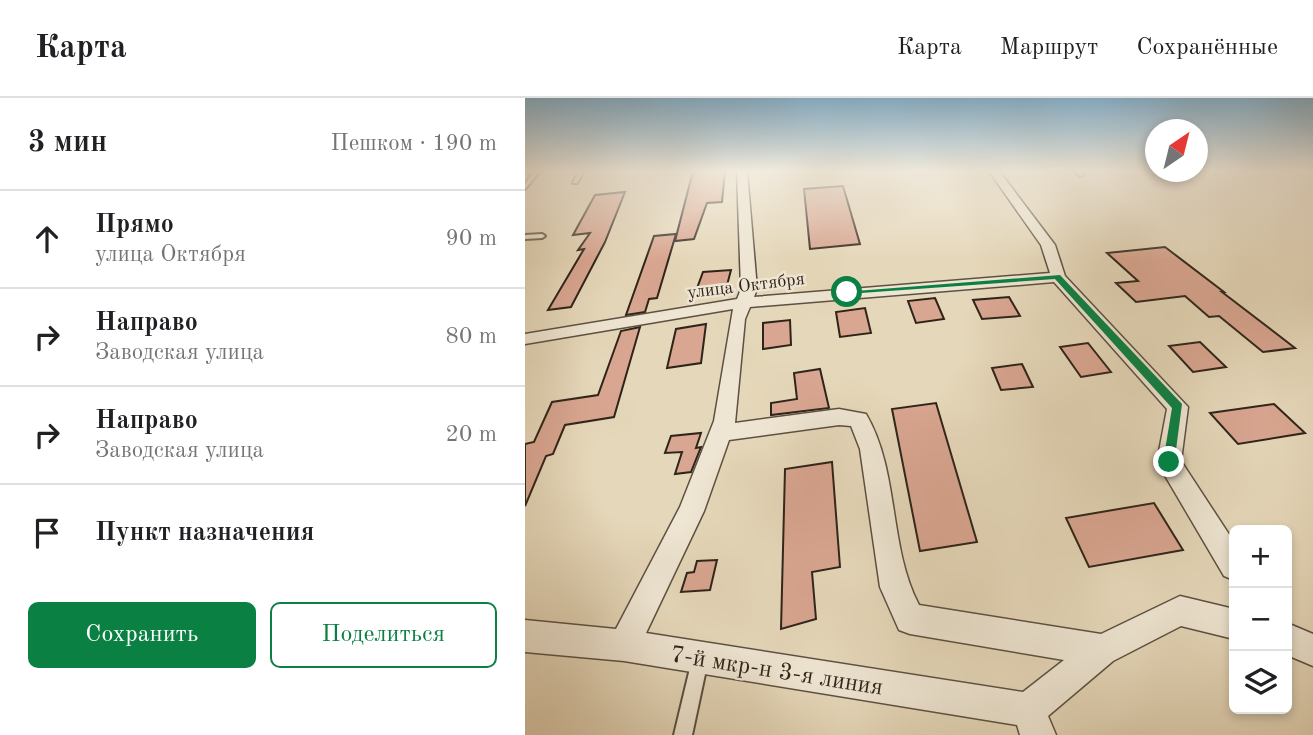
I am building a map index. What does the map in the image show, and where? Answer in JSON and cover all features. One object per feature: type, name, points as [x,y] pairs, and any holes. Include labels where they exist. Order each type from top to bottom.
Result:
[{"type":"street","points":[[624,645],[691,511],[725,421],[737,320],[749,289],[744,201]]},
{"type":"street","points":[[1015,201],[1048,245],[1058,276],[1178,407],[1169,462],[1229,558]]},
{"type":"street","name":"улица Октября","points":[[525,338],[743,303],[1058,276]]},
{"type":"street","points":[[720,433],[839,417],[859,419],[871,449],[894,587],[911,619],[1102,650]]},
{"type":"street","points":[[1033,722],[1102,650],[1180,611],[1229,624]]},
{"type":"street","name":"7-й мкр-н 3-я линия","points":[[525,636],[624,645],[701,657],[1033,722]]},
{"type":"street","points":[[1292,641],[1313,650]]},
{"type":"lane","points":[[525,237],[542,236]]},
{"type":"lane","points":[[684,735],[701,657]]},
{"type":"building","points":[[592,201],[622,201],[605,242],[571,307],[548,310],[584,249],[578,250],[590,233],[573,235]]},
{"type":"building","points":[[685,201],[722,201],[707,203],[694,239],[675,241]]},
{"type":"building","points":[[805,201],[847,201],[860,244],[810,249]]},
{"type":"building","points":[[676,234],[657,298],[649,299],[645,312],[626,315],[654,236]]},
{"type":"building","points":[[1165,247],[1295,348],[1263,352],[1219,316],[1209,317],[1185,296],[1136,302],[1116,283],[1138,281],[1107,253]]},
{"type":"building","points":[[731,270],[726,289],[696,291],[703,272]]},
{"type":"building","points":[[1009,297],[1020,316],[982,319],[973,300]]},
{"type":"building","points":[[935,298],[944,319],[916,323],[908,301]]},
{"type":"building","points":[[865,308],[871,333],[840,337],[836,312]]},
{"type":"building","points":[[790,320],[791,345],[763,349],[763,323]]},
{"type":"building","points":[[706,324],[701,363],[667,368],[676,329]]},
{"type":"building","points":[[640,327],[614,417],[565,425],[553,454],[546,456],[525,506],[525,444],[534,442],[552,402],[598,395],[621,331]]},
{"type":"building","points":[[1200,342],[1226,367],[1193,372],[1169,346]]},
{"type":"building","points":[[1088,343],[1111,372],[1081,377],[1060,347]]},
{"type":"building","points":[[1022,364],[1033,387],[1001,390],[992,368]]},
{"type":"building","points":[[820,369],[829,408],[771,415],[771,403],[797,399],[794,373]]},
{"type":"building","points":[[936,403],[977,542],[920,551],[892,409]]},
{"type":"building","points":[[1274,404],[1305,433],[1238,444],[1210,413]]},
{"type":"building","points":[[701,433],[696,448],[701,447],[691,472],[675,474],[682,452],[665,453],[671,436]]},
{"type":"building","points":[[832,462],[840,567],[812,572],[816,619],[781,629],[785,469]]},
{"type":"building","points":[[1154,503],[1183,550],[1089,567],[1066,518]]},
{"type":"building","points":[[717,560],[710,590],[681,592],[687,573],[694,572],[697,561]]},
{"type":"route","points":[[847,292],[1058,276],[1178,407],[1169,462]]}]
